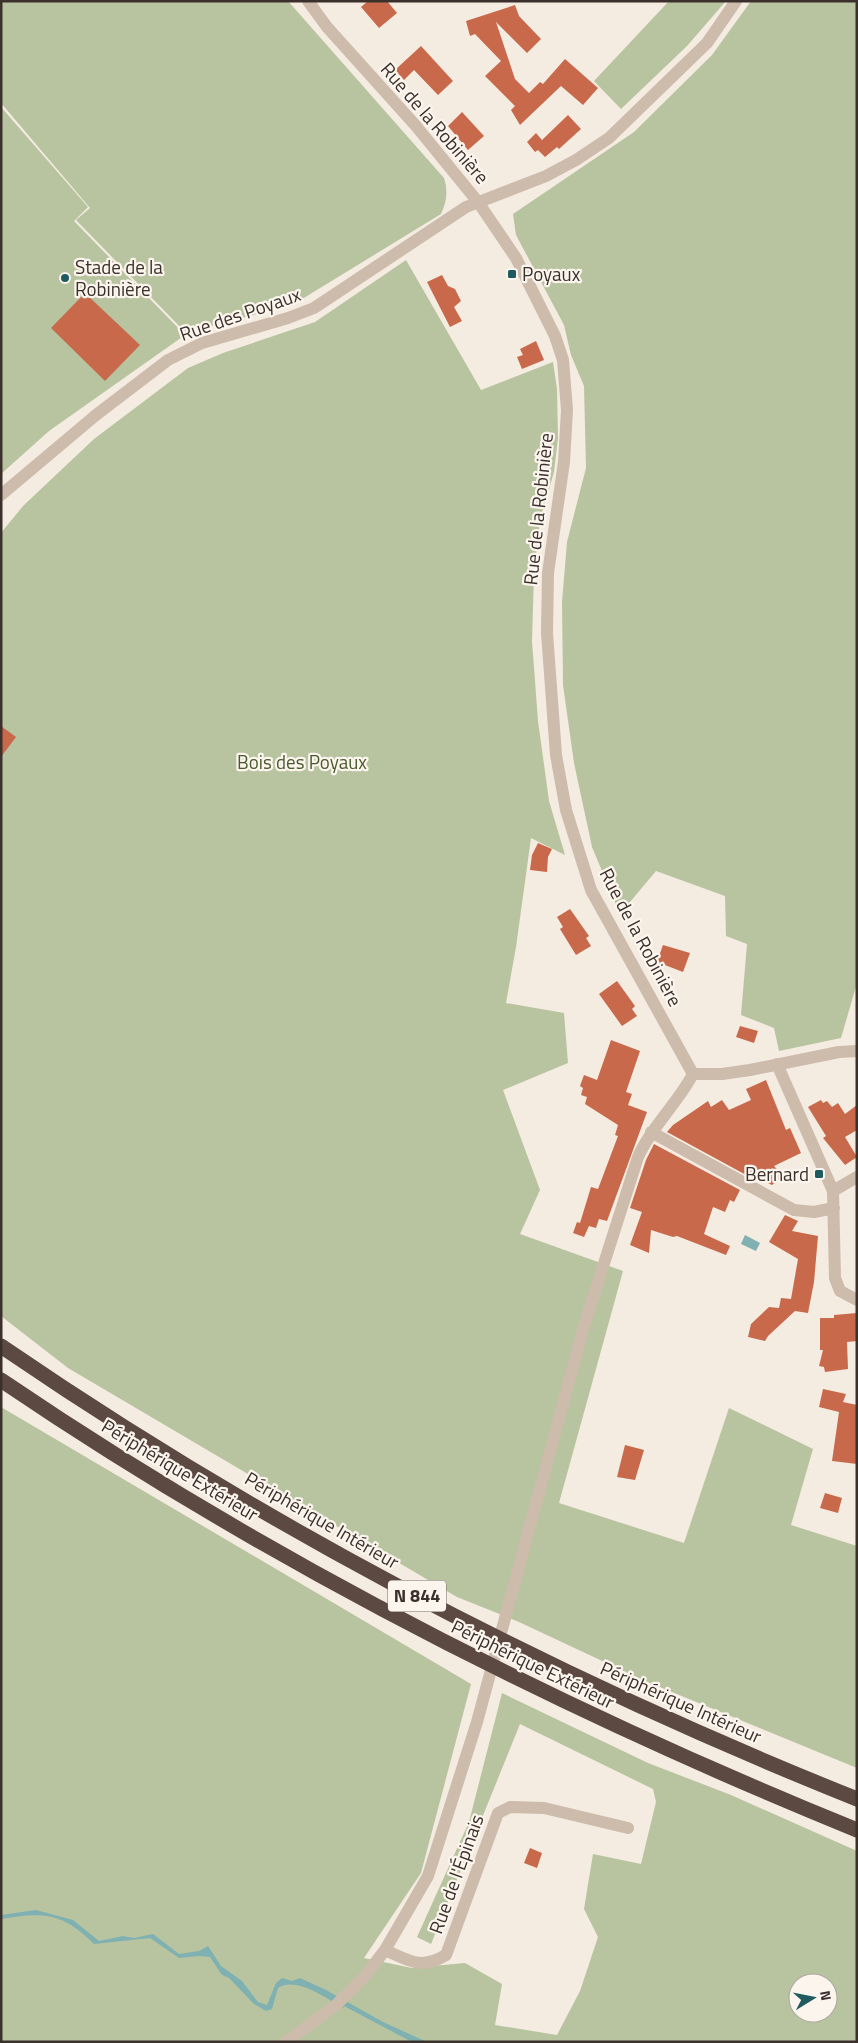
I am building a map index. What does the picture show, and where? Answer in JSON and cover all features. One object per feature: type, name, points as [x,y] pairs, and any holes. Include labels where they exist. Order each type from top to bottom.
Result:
[{"type":"highway","name":"Périphérique Intérieur","points":[[1,1346],[187,1465],[399,1587],[613,1694],[857,1800]]},
{"type":"highway","name":"Périphérique Extérieur","points":[[1,1380],[185,1498],[343,1589],[559,1700],[666,1750],[857,1830]]},
{"type":"street","name":"Rue de la Robinière","points":[[308,1],[327,27],[416,126],[478,202],[516,258],[546,315],[563,360],[567,386],[564,462],[548,573],[547,632],[556,755],[566,810],[591,890],[693,1074]]},
{"type":"street","name":"Rue des Poyaux","points":[[1,495],[96,415],[168,360],[202,343],[288,318],[314,308],[466,207],[546,176],[576,160],[608,138],[707,43],[736,1]]},
{"type":"street","points":[[286,2042],[340,2002],[385,1950],[428,1876],[477,1722],[587,1317],[638,1157],[652,1132],[681,1097],[693,1074],[722,1074],[857,1051]]},
{"type":"street","points":[[776,1064],[833,1191],[835,1278],[840,1291],[857,1300]]},
{"type":"street","points":[[652,1132],[794,1210],[814,1212],[834,1208]]},
{"type":"street","points":[[833,1191],[857,1177]]},
{"type":"street","name":"Rue de l'Épinais","points":[[385,1950],[415,1963],[432,1963],[446,1955],[498,1813],[510,1807],[544,1808],[628,1828]]},
{"type":"green space","points":[[1,1],[288,1],[444,178],[446,196],[441,214],[294,304],[186,333],[76,220],[90,208],[1,103]]},
{"type":"green space","points":[[669,1],[726,1],[687,46],[621,109],[594,81]]},
{"type":"green space","points":[[751,1],[857,1],[857,983],[841,1038],[779,1051],[774,1028],[741,1015],[747,944],[726,936],[725,896],[656,871],[620,914],[592,847],[574,763],[563,685],[562,602],[567,542],[586,468],[584,386],[571,355],[564,325],[516,235],[513,214],[634,132],[712,55]]},
{"type":"green space","name":"Stade de la Robinière","points":[[1,107],[88,207],[74,221],[185,335],[49,431],[1,474]]},
{"type":"green space","name":"Bois des Poyaux","points":[[406,260],[481,390],[553,362],[557,389],[558,438],[554,472],[540,520],[534,573],[532,641],[538,721],[549,801],[565,855],[531,838],[506,1003],[564,1013],[568,1063],[503,1090],[540,1190],[520,1234],[623,1271],[559,1503],[684,1543],[729,1408],[813,1449],[791,1525],[857,1546],[857,1768],[645,1681],[519,1622],[457,1597],[68,1368],[1,1316],[1,533],[23,506],[94,439],[188,368],[223,353],[315,322]]},
{"type":"green space","points":[[1,1407],[471,1684],[421,1873],[364,1958],[412,1968],[465,1963],[502,1984],[495,2025],[557,2035],[580,1991],[598,1937],[584,1909],[593,1854],[641,1864],[656,1802],[653,1789],[520,1724],[431,1944],[417,1937],[469,1822],[502,1693],[648,1763],[731,1795],[857,1851],[857,2042],[1,2042]]},
{"type":"water","points":[[745,1235],[760,1243],[756,1251],[741,1244]]},
{"type":"water","points":[[36,1910],[73,1920],[99,1941],[123,1936],[134,1938],[153,1934],[179,1954],[199,1951],[208,1946],[221,1966],[242,1981],[258,2002],[267,2005],[276,1983],[282,1978],[292,1981],[300,1978],[326,1990],[383,2022],[427,2042],[412,2042],[302,1986],[285,1985],[278,1988],[272,2009],[266,2011],[254,2004],[229,1978],[222,1975],[210,1957],[179,1958],[150,1938],[94,1944],[83,1933],[72,1926],[62,1920],[51,1917],[29,1915],[1,1919],[1,1915]]},
{"type":"building","points":[[368,1],[387,1],[397,13],[379,28],[361,7]]},
{"type":"building","points":[[515,5],[519,16],[541,39],[527,53],[496,22],[515,79],[529,93],[540,82],[543,84],[565,59],[598,88],[583,105],[561,86],[520,125],[511,110],[515,106],[485,76],[501,61],[475,34],[470,36],[466,21]]},
{"type":"building","points":[[421,46],[453,81],[438,95],[414,70],[404,80],[395,70]]},
{"type":"building","points":[[462,112],[484,136],[468,150],[448,126]]},
{"type":"building","points":[[568,115],[581,129],[559,149],[557,147],[545,157],[538,150],[535,152],[527,142],[536,133],[542,140]]},
{"type":"building","points":[[442,275],[448,286],[455,289],[461,301],[454,307],[462,321],[450,327],[427,282]]},
{"type":"building","points":[[85,293],[140,345],[105,381],[51,328]]},
{"type":"building","points":[[536,341],[544,360],[522,369],[517,357],[523,355],[520,349]]},
{"type":"building","points":[[1,726],[16,737],[1,757]]},
{"type":"building","points":[[538,843],[552,849],[548,857],[547,872],[530,870],[532,855]]},
{"type":"building","points":[[570,909],[589,936],[586,938],[591,946],[576,955],[560,929],[563,927],[557,917]]},
{"type":"building","points":[[663,945],[690,953],[683,972],[657,962]]},
{"type":"building","points":[[617,981],[635,1006],[632,1009],[637,1016],[622,1026],[599,994]]},
{"type":"building","points":[[740,1026],[758,1031],[754,1043],[736,1037]]},
{"type":"building","points":[[611,1040],[640,1051],[626,1092],[632,1094],[628,1105],[647,1112],[607,1221],[599,1219],[596,1228],[589,1226],[584,1237],[573,1233],[577,1222],[580,1223],[591,1187],[598,1189],[618,1136],[615,1135],[618,1125],[585,1104],[587,1097],[581,1095],[583,1088],[580,1086],[584,1075],[597,1080]]},
{"type":"building","points":[[766,1080],[786,1130],[790,1128],[801,1153],[774,1166],[783,1176],[772,1185],[761,1180],[759,1182],[667,1132],[673,1125],[708,1101],[711,1107],[722,1100],[729,1110],[751,1100],[746,1089]]},
{"type":"building","points":[[821,1100],[823,1103],[827,1101],[832,1107],[838,1103],[845,1114],[857,1105],[857,1130],[845,1137],[857,1157],[845,1165],[823,1138],[826,1136],[808,1107]]},
{"type":"building","points":[[654,1144],[740,1190],[734,1202],[730,1200],[725,1212],[713,1207],[704,1234],[730,1246],[726,1255],[677,1236],[673,1237],[651,1230],[649,1253],[630,1245],[642,1212],[630,1208],[646,1160]]},
{"type":"building","points":[[785,1215],[798,1221],[792,1231],[818,1236],[814,1282],[808,1313],[795,1311],[765,1341],[748,1337],[751,1324],[769,1307],[779,1308],[781,1298],[791,1299],[798,1259],[769,1242]]},
{"type":"building","points":[[857,1313],[857,1341],[847,1342],[848,1369],[825,1372],[824,1367],[819,1366],[823,1350],[820,1350],[820,1318],[834,1318],[834,1315]]},
{"type":"building","points":[[823,1389],[846,1394],[843,1402],[857,1405],[857,1464],[832,1461],[839,1412],[819,1407]]},
{"type":"building","points":[[625,1445],[644,1450],[635,1480],[617,1477]]},
{"type":"building","points":[[825,1493],[842,1498],[838,1513],[820,1508]]},
{"type":"building","points":[[530,1848],[542,1853],[537,1868],[524,1863]]},
{"type":"place","name":"Poyaux","points":[[512,274]]},
{"type":"place","name":"Stade de la Robinière","points":[[65,278]]},
{"type":"place","name":"Bernard","points":[[819,1174]]}]
